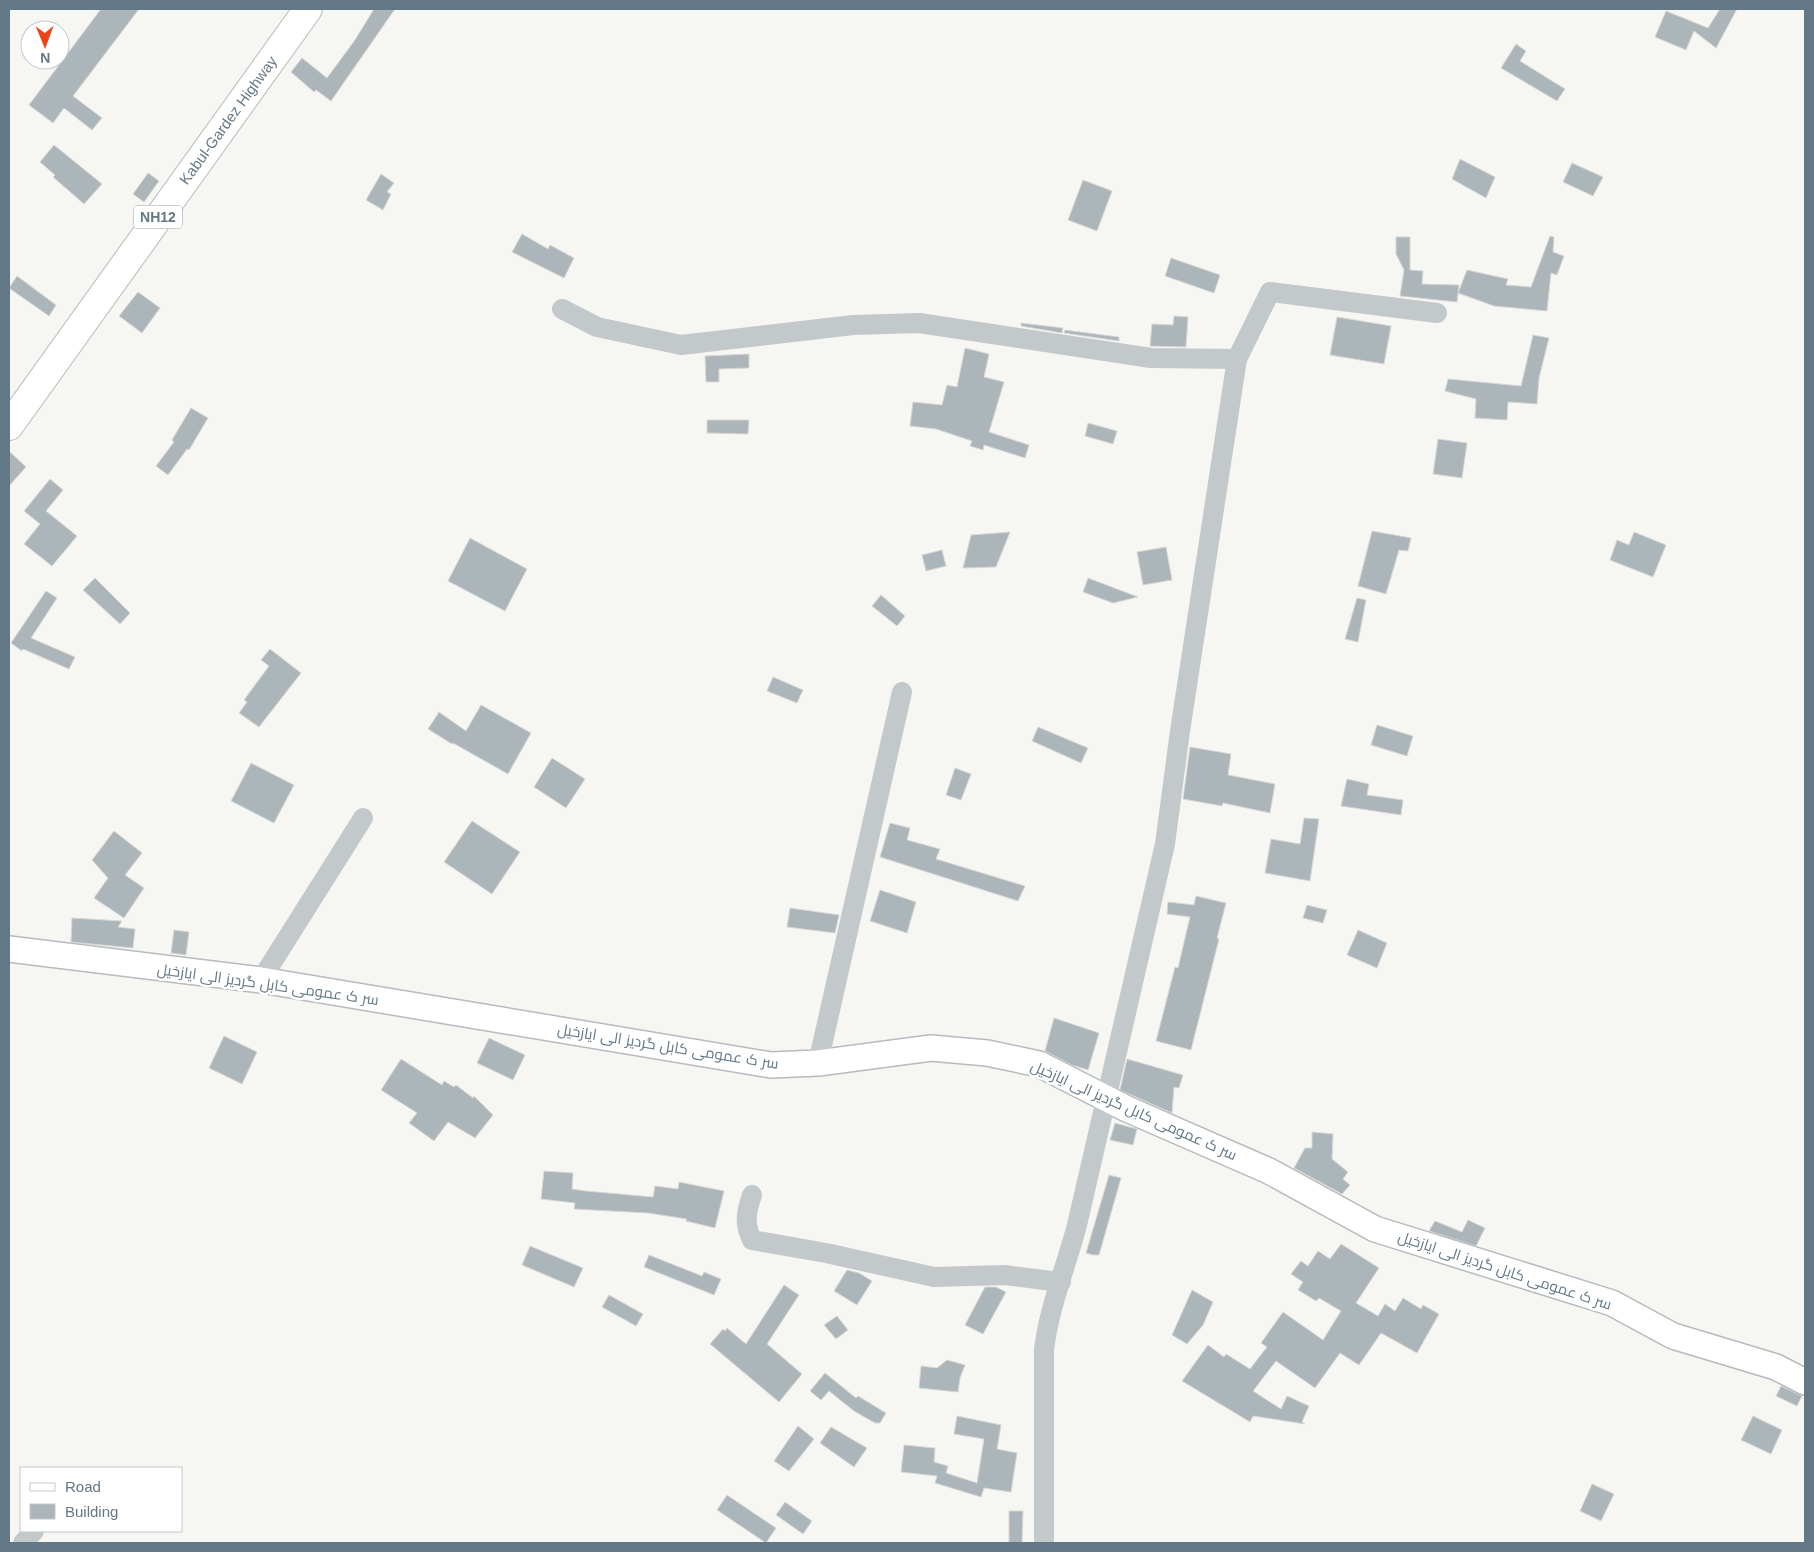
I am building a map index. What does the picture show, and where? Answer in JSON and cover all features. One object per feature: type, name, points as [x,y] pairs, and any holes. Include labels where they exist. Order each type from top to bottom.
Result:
[{"type":"highway","name":"Kabul-Gardez Highway","points":[[9,426],[308,9]]},
{"type":"main road","name":"سر ک عمومی کابل گردیز الی ایازخیل","points":[[9,949],[260,980],[771,1064],[818,1063],[931,1048],[987,1053],[1039,1064],[1106,1098],[1270,1171],[1375,1229],[1612,1303],[1674,1336],[1776,1367],[1805,1382]]},
{"type":"street","points":[[1044,1543],[1044,1350],[1048,1320],[1062,1282],[1165,844],[1180,731],[1237,359],[1270,292],[1437,313]]},
{"type":"street","points":[[562,309],[597,327],[681,345],[853,325],[919,324],[1151,358],[1237,359]]},
{"type":"street","points":[[818,1063],[902,692]]},
{"type":"street","points":[[260,980],[363,818]]},
{"type":"street","points":[[752,1195],[746,1213],[747,1229],[752,1240],[826,1253],[934,1277],[1004,1275],[1062,1282]]},
{"type":"street","points":[[23,1543],[33,1532]]},
{"type":"building","points":[[101,9],[139,9],[73,96],[102,118],[92,130],[64,108],[53,123],[29,105],[55,70],[70,70],[70,50]]},
{"type":"building","points":[[374,9],[395,9],[331,101],[316,90],[314,92],[291,72],[302,58],[327,78],[355,40]]},
{"type":"building","points":[[1720,9],[1737,9],[1716,48],[1694,31],[1686,50],[1655,37],[1666,11],[1708,28]]},
{"type":"building","points":[[1516,44],[1526,51],[1520,61],[1565,89],[1557,101],[1501,68]]},
{"type":"building","points":[[54,145],[102,184],[84,204],[53,177],[55,175],[40,162]]},
{"type":"building","points":[[1460,159],[1495,177],[1486,198],[1452,179]]},
{"type":"building","points":[[1572,163],[1603,177],[1593,196],[1563,182]]},
{"type":"building","points":[[148,173],[159,181],[144,202],[133,194]]},
{"type":"building","points":[[381,174],[394,183],[387,192],[391,194],[383,210],[366,200]]},
{"type":"building","points":[[1083,180],[1112,191],[1097,231],[1068,220]]},
{"type":"building","points":[[522,234],[548,249],[550,245],[574,258],[564,278],[512,252]]},
{"type":"building","points":[[1550,236],[1554,237],[1553,252],[1564,256],[1557,275],[1551,273],[1547,311],[1494,306],[1458,293],[1467,270],[1508,279],[1506,285],[1531,287]]},
{"type":"building","points":[[1396,237],[1410,237],[1410,270],[1423,271],[1422,284],[1459,285],[1457,302],[1400,296],[1404,270],[1396,254]]},
{"type":"building","points":[[1171,258],[1220,275],[1214,293],[1165,276]]},
{"type":"building","points":[[17,276],[56,305],[49,316],[9,288]]},
{"type":"building","points":[[138,292],[160,308],[142,333],[119,316]]},
{"type":"building","points":[[1174,316],[1188,317],[1186,347],[1150,346],[1152,324],[1173,325]]},
{"type":"building","points":[[1337,317],[1391,326],[1384,364],[1330,355]]},
{"type":"building","points":[[1021,323],[1063,328],[1062,333],[1021,326]]},
{"type":"building","points":[[1065,330],[1119,337],[1119,341],[1064,333]]},
{"type":"building","points":[[1533,335],[1549,338],[1539,378],[1537,404],[1508,402],[1507,420],[1475,418],[1476,399],[1445,391],[1448,379],[1521,386]]},
{"type":"building","points":[[965,348],[989,354],[984,377],[1004,382],[989,432],[1029,445],[1025,458],[984,445],[983,450],[970,446],[972,441],[936,429],[910,426],[913,402],[942,405],[947,385],[957,387]]},
{"type":"building","points":[[749,354],[749,368],[719,369],[719,382],[706,382],[705,356]]},
{"type":"building","points":[[191,408],[208,418],[189,450],[187,449],[168,475],[156,466],[174,442],[172,440]]},
{"type":"building","points":[[707,420],[749,420],[748,434],[707,433]]},
{"type":"building","points":[[1088,423],[1117,431],[1113,444],[1085,436]]},
{"type":"building","points":[[1438,439],[1467,443],[1462,478],[1433,474]]},
{"type":"building","points":[[9,451],[26,467],[9,486]]},
{"type":"building","points":[[50,479],[63,490],[46,511],[77,536],[52,566],[24,544],[40,524],[24,511]]},
{"type":"building","points":[[1372,531],[1411,538],[1408,551],[1399,550],[1386,594],[1358,586]]},
{"type":"building","points":[[1010,532],[996,567],[963,568],[971,535]]},
{"type":"building","points":[[1634,532],[1666,545],[1653,577],[1610,560],[1617,540],[1629,545]]},
{"type":"building","points":[[470,538],[527,569],[505,611],[448,581]]},
{"type":"building","points":[[1166,547],[1172,580],[1143,585],[1137,552]]},
{"type":"building","points":[[942,550],[946,566],[926,571],[922,555]]},
{"type":"building","points":[[95,578],[130,613],[120,624],[83,590]]},
{"type":"building","points":[[1088,578],[1138,597],[1113,603],[1083,592]]},
{"type":"building","points":[[46,591],[57,598],[31,638],[75,657],[69,669],[23,649],[22,651],[11,643]]},
{"type":"building","points":[[881,595],[905,616],[897,626],[872,606]]},
{"type":"building","points":[[1357,598],[1366,600],[1358,642],[1345,639]]},
{"type":"building","points":[[270,649],[301,673],[259,727],[239,713],[247,702],[244,700],[269,666],[261,660]]},
{"type":"building","points":[[773,677],[803,690],[797,703],[767,691]]},
{"type":"building","points":[[481,705],[531,733],[508,774],[428,729],[439,712],[466,731]]},
{"type":"building","points":[[1377,725],[1413,736],[1407,756],[1371,745]]},
{"type":"building","points":[[1038,727],[1088,748],[1081,763],[1032,741]]},
{"type":"building","points":[[1190,747],[1231,754],[1228,775],[1275,784],[1270,813],[1223,803],[1222,806],[1183,799]]},
{"type":"building","points":[[552,758],[585,779],[566,808],[534,787]]},
{"type":"building","points":[[251,763],[294,785],[274,823],[231,801]]},
{"type":"building","points":[[955,768],[971,774],[961,800],[946,795]]},
{"type":"building","points":[[1347,779],[1369,784],[1367,795],[1403,800],[1401,815],[1341,806]]},
{"type":"building","points":[[1304,818],[1319,819],[1310,881],[1265,873],[1271,839],[1300,844]]},
{"type":"building","points":[[472,821],[520,852],[492,894],[444,862]]},
{"type":"building","points":[[890,823],[910,828],[907,840],[940,849],[936,859],[1025,886],[1018,901],[880,857]]},
{"type":"building","points":[[114,831],[142,853],[125,875],[144,888],[124,918],[94,898],[108,878],[92,860]]},
{"type":"building","points":[[880,890],[916,902],[907,933],[870,921]]},
{"type":"building","points":[[1196,896],[1226,903],[1217,938],[1219,939],[1191,1050],[1156,1041],[1175,967],[1178,968],[1190,917],[1167,914],[1168,902],[1194,905]]},
{"type":"building","points":[[1307,905],[1327,910],[1323,923],[1303,918]]},
{"type":"building","points":[[790,908],[839,915],[835,933],[787,927]]},
{"type":"building","points":[[72,918],[122,921],[118,927],[135,929],[133,948],[71,942]]},
{"type":"building","points":[[174,930],[189,932],[186,955],[171,953]]},
{"type":"building","points":[[1358,930],[1387,943],[1377,968],[1347,955]]},
{"type":"building","points":[[1054,1018],[1099,1033],[1088,1070],[1072,1065],[1045,1051]]},
{"type":"building","points":[[224,1036],[257,1052],[242,1084],[209,1068]]},
{"type":"building","points":[[489,1038],[525,1055],[513,1080],[477,1063]]},
{"type":"building","points":[[401,1059],[442,1085],[444,1081],[454,1087],[456,1085],[473,1098],[474,1096],[493,1115],[475,1138],[448,1122],[434,1141],[409,1123],[417,1113],[381,1090]]},
{"type":"building","points":[[1127,1059],[1183,1075],[1179,1088],[1174,1087],[1172,1113],[1120,1090]]},
{"type":"building","points":[[1115,1123],[1137,1129],[1133,1145],[1110,1140]]},
{"type":"building","points":[[1312,1132],[1333,1134],[1332,1159],[1348,1172],[1343,1179],[1350,1185],[1342,1194],[1294,1168],[1305,1148],[1312,1148]]},
{"type":"building","points":[[544,1171],[573,1173],[572,1189],[586,1191],[653,1197],[655,1186],[678,1189],[679,1182],[724,1191],[715,1228],[686,1221],[687,1219],[648,1213],[574,1209],[575,1203],[541,1199]]},
{"type":"building","points":[[1109,1175],[1121,1178],[1099,1255],[1093,1255],[1086,1253]]},
{"type":"building","points":[[1468,1220],[1485,1228],[1476,1246],[1429,1231],[1435,1221],[1462,1232]]},
{"type":"building","points":[[1341,1244],[1379,1268],[1356,1303],[1378,1316],[1385,1304],[1395,1311],[1403,1298],[1421,1309],[1423,1305],[1439,1314],[1417,1353],[1381,1333],[1359,1365],[1340,1353],[1315,1388],[1276,1361],[1253,1391],[1281,1409],[1287,1396],[1309,1406],[1302,1422],[1305,1424],[1253,1416],[1250,1422],[1182,1381],[1208,1345],[1224,1357],[1226,1354],[1250,1369],[1267,1347],[1261,1343],[1283,1312],[1323,1340],[1341,1311],[1319,1298],[1316,1301],[1298,1290],[1303,1282],[1291,1274],[1301,1261],[1308,1266],[1318,1251],[1330,1259]]},
{"type":"building","points":[[530,1246],[583,1268],[574,1287],[522,1265]]},
{"type":"building","points":[[649,1255],[702,1276],[704,1272],[721,1279],[714,1295],[644,1267]]},
{"type":"building","points":[[847,1270],[859,1273],[872,1281],[857,1305],[834,1291]]},
{"type":"building","points":[[784,1285],[799,1295],[767,1344],[802,1374],[779,1402],[710,1344],[723,1329],[725,1331],[727,1328],[746,1344]]},
{"type":"building","points":[[985,1287],[996,1287],[1006,1292],[983,1334],[965,1325]]},
{"type":"building","points":[[1192,1290],[1213,1302],[1203,1325],[1187,1344],[1172,1335]]},
{"type":"building","points":[[609,1295],[643,1314],[636,1326],[602,1307]]},
{"type":"building","points":[[837,1316],[848,1330],[836,1339],[824,1325]]},
{"type":"building","points":[[947,1360],[965,1365],[960,1378],[958,1392],[919,1388],[921,1366],[937,1368]]},
{"type":"building","points":[[825,1373],[856,1398],[858,1396],[886,1413],[880,1423],[875,1423],[854,1411],[829,1391],[821,1400],[810,1391]]},
{"type":"building","points":[[1781,1386],[1802,1396],[1797,1406],[1776,1396]]},
{"type":"building","points":[[957,1416],[1001,1425],[997,1449],[1017,1453],[1011,1492],[984,1488],[981,1497],[935,1483],[937,1476],[901,1472],[904,1445],[935,1448],[934,1462],[948,1466],[946,1473],[977,1483],[984,1439],[954,1434]]},
{"type":"building","points":[[1753,1416],[1782,1430],[1771,1454],[1741,1440]]},
{"type":"building","points":[[798,1426],[814,1439],[789,1471],[774,1461]]},
{"type":"building","points":[[831,1427],[867,1448],[854,1467],[820,1443]]},
{"type":"building","points":[[1592,1484],[1614,1494],[1601,1521],[1580,1511]]},
{"type":"building","points":[[727,1495],[776,1528],[766,1543],[717,1510]]},
{"type":"building","points":[[785,1502],[812,1521],[803,1534],[776,1515]]},
{"type":"building","points":[[1009,1511],[1023,1511],[1022,1543],[1009,1543]]}]
